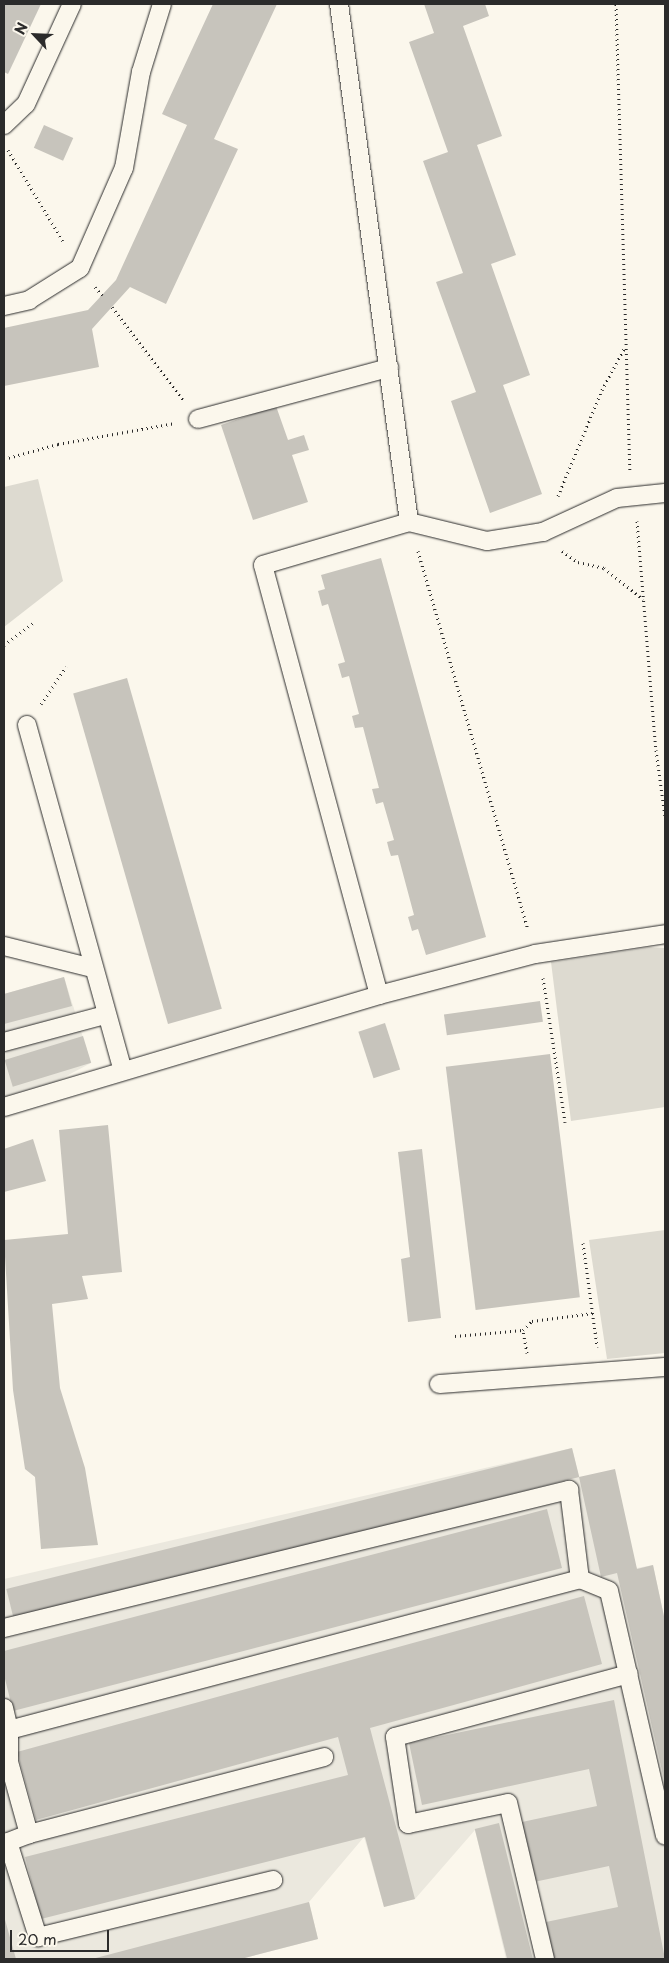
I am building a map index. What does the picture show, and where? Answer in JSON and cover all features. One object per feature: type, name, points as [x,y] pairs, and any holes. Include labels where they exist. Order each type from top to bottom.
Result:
[{"type":"lane","points":[[4,125],[26,104],[72,4]]},
{"type":"lane","points":[[4,306],[29,300],[80,268],[124,168],[141,72],[162,4]]},
{"type":"lane","points":[[339,4],[409,522]]},
{"type":"lane","points":[[198,419],[388,368]]},
{"type":"lane","points":[[379,995],[263,565],[409,522],[487,541],[543,532],[617,498],[665,493]]},
{"type":"lane","points":[[27,725],[105,1015],[123,1070]]},
{"type":"lane","points":[[4,1107],[379,995],[535,954],[665,934]]},
{"type":"lane","points":[[4,946],[92,968]]},
{"type":"lane","points":[[4,1042],[105,1015]]},
{"type":"lane","points":[[439,1384],[665,1367]]},
{"type":"lane","points":[[4,1628],[569,1490],[580,1579]]},
{"type":"lane","points":[[9,1730],[580,1579],[609,1591],[665,1836]]},
{"type":"lane","points":[[545,1959],[508,1803],[408,1824],[395,1737],[629,1674]]},
{"type":"lane","points":[[4,1708],[9,1730],[9,1762],[29,1834]]},
{"type":"lane","points":[[273,1880],[38,1937],[8,1842],[29,1834],[324,1757]]},
{"type":"path","points":[[616,4],[626,346],[634,497],[665,817]]},
{"type":"path","points":[[4,143],[80,268],[102,296]]},
{"type":"path","points":[[4,459],[58,444],[198,419],[112,307]]},
{"type":"path","points":[[626,346],[602,390],[543,532],[578,562],[604,568],[643,600]]},
{"type":"path","points":[[409,522],[535,954],[542,972],[564,1122]]},
{"type":"path","points":[[4,645],[33,623]]},
{"type":"path","points":[[27,725],[66,667]]},
{"type":"path","points":[[583,1244],[601,1373]]},
{"type":"path","points":[[455,1336],[523,1330],[532,1321],[593,1313]]},
{"type":"path","points":[[523,1330],[532,1378]]},
{"type":"shaded area","points":[[38,479],[63,581],[4,627],[4,487]]},
{"type":"shaded area","points":[[649,947],[665,948],[665,1107],[571,1121],[551,962]]},
{"type":"shaded area","points":[[64,977],[91,1063],[4,1109],[4,994]]},
{"type":"shaded area","points":[[665,1230],[665,1353],[607,1359],[589,1240]]},
{"type":"shaded area","points":[[572,1448],[579,1477],[637,1568],[653,1565],[665,1621],[665,1959],[506,1959],[475,1830],[415,1899],[384,1907],[364,1837],[309,1902],[318,1939],[241,1959],[4,1959],[4,1579]]},
{"type":"building","points":[[4,4],[41,4],[8,74],[4,72]]},
{"type":"building","points":[[213,4],[277,4],[214,139],[238,149],[166,304],[130,287],[92,329],[99,367],[4,386],[4,328],[88,310],[116,280],[187,125],[162,114]]},
{"type":"building","points":[[424,4],[485,4],[489,16],[463,26],[502,136],[477,145],[516,255],[491,264],[530,375],[503,385],[542,494],[490,513],[451,401],[476,392],[436,282],[463,273],[423,161],[448,152],[409,42],[434,33]]},
{"type":"building","points":[[44,125],[73,138],[63,161],[34,148]]},
{"type":"building","points":[[276,406],[288,440],[304,435],[309,450],[292,455],[308,502],[253,520],[221,425]]},
{"type":"building","points":[[381,558],[486,937],[426,955],[418,929],[412,931],[408,917],[414,915],[398,855],[391,856],[387,842],[394,840],[383,802],[376,804],[372,789],[379,788],[363,727],[355,728],[352,716],[359,714],[349,676],[342,678],[338,664],[345,662],[328,604],[322,606],[318,591],[325,589],[321,575]]},
{"type":"building","points":[[127,678],[222,1009],[168,1024],[73,693]]},
{"type":"building","points":[[64,977],[72,1006],[4,1024],[4,994]]},
{"type":"building","points":[[540,1001],[543,1022],[447,1035],[444,1014]]},
{"type":"building","points":[[385,1023],[400,1070],[374,1078],[358,1032]]},
{"type":"building","points":[[83,1036],[91,1063],[13,1087],[5,1060]]},
{"type":"building","points":[[550,1054],[580,1297],[476,1310],[446,1067]]},
{"type":"building","points":[[108,1125],[122,1272],[82,1276],[88,1299],[52,1304],[60,1388],[85,1468],[98,1545],[41,1549],[35,1477],[25,1469],[13,1390],[4,1240],[68,1234],[59,1130]]},
{"type":"building","points":[[33,1139],[46,1181],[4,1192],[4,1149]]},
{"type":"building","points":[[422,1149],[441,1318],[408,1322],[401,1259],[410,1257],[398,1152]]},
{"type":"building","points":[[572,1448],[579,1477],[14,1618],[6,1589]]},
{"type":"building","points":[[615,1469],[637,1569],[653,1565],[665,1621],[665,1784],[617,1573],[601,1577],[579,1477]]},
{"type":"building","points":[[547,1509],[562,1568],[13,1711],[4,1675],[4,1651]]},
{"type":"building","points":[[584,1596],[602,1664],[370,1728],[415,1899],[384,1907],[365,1837],[41,1919],[25,1857],[348,1775],[338,1737],[36,1820],[17,1752]]},
{"type":"building","points":[[614,1700],[665,1959],[554,1959],[546,1922],[618,1907],[609,1866],[534,1882],[522,1822],[597,1806],[589,1769],[422,1805],[409,1743]]},
{"type":"building","points":[[499,1823],[533,1959],[507,1959],[475,1829]]},
{"type":"building","points":[[309,1902],[318,1939],[241,1959],[92,1959]]},
{"type":"building","points":[[4,1916],[16,1959],[4,1959]]}]
